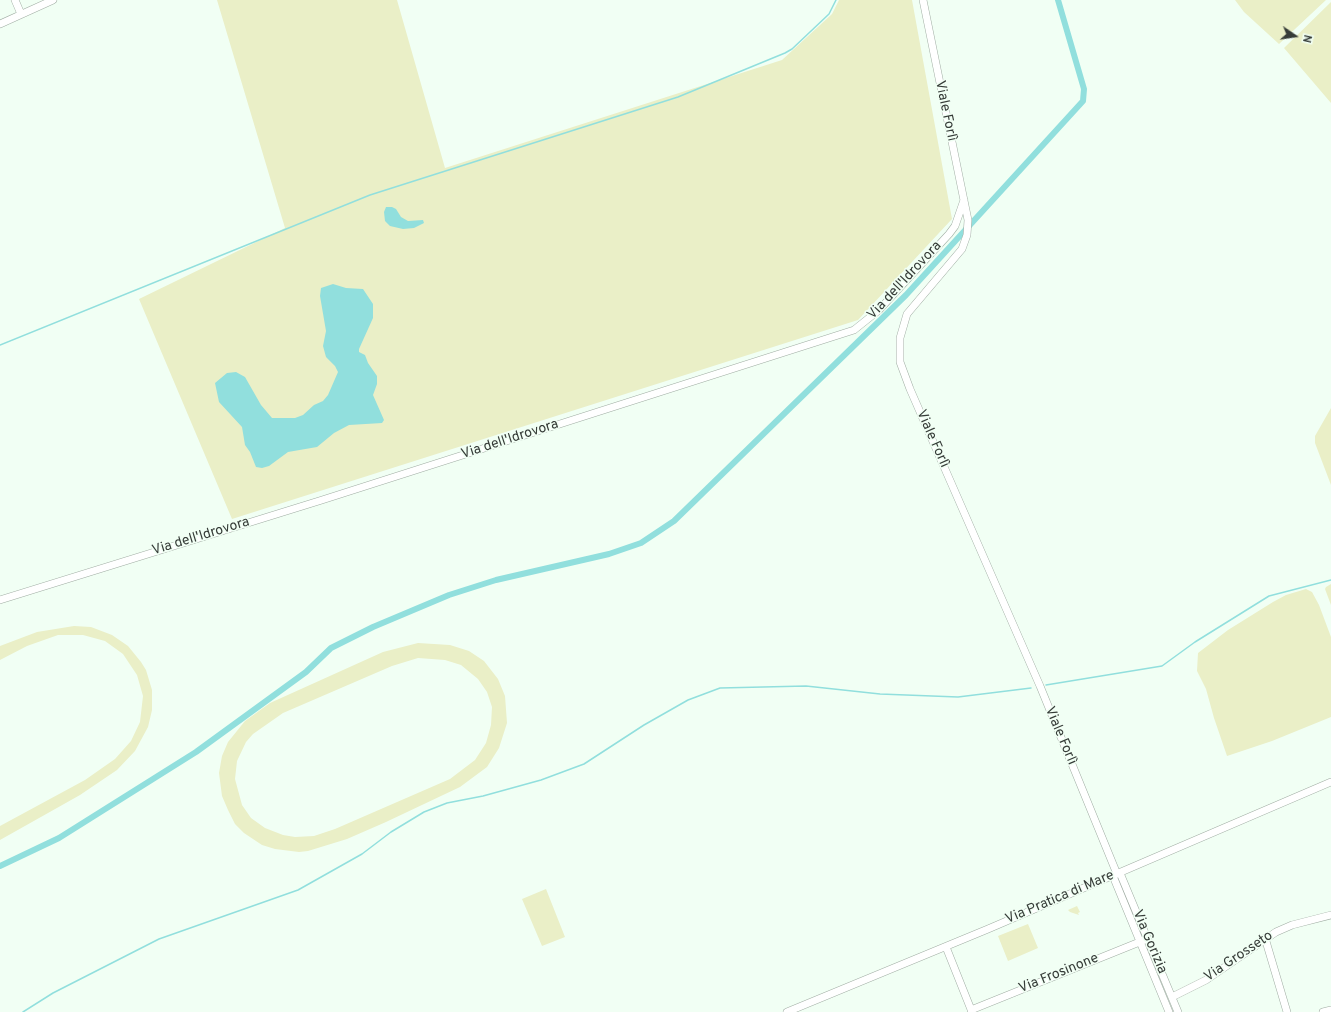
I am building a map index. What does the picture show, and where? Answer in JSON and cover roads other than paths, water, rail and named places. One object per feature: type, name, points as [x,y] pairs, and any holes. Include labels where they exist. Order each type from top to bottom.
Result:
[{"type":"street","points":[[15,0],[21,14]]},
{"type":"street","points":[[0,24],[52,0]]},
{"type":"street","name":"Viale Forlì","points":[[923,0],[968,220],[968,233],[962,249],[916,301],[906,316],[899,342],[901,367],[1040,686],[1117,874]]},
{"type":"street","name":"Via dell'Idrovora","points":[[0,600],[330,498],[854,330],[879,310],[949,234],[955,226],[964,200]]},
{"type":"street","name":"Via Pratica di Mare","points":[[787,1012],[1117,874],[1331,782]]},
{"type":"street","name":"Via Gorizia","points":[[1117,874],[1178,1012]]},
{"type":"street","name":"Via Gorizia","points":[[1117,874],[1140,942],[1169,1012]]},
{"type":"street","name":"Via Grosseto","points":[[1172,997],[1212,976],[1265,938],[1292,925],[1331,915]]},
{"type":"street","points":[[1265,938],[1287,1012]]},
{"type":"street","name":"Via Frosinone","points":[[972,1011],[1147,939]]},
{"type":"street","points":[[946,946],[972,1011]]},
{"type":"street","points":[[1323,1012],[1331,1010]]},
{"type":"water","points":[[386,207],[396,209],[401,217],[408,221],[423,220],[424,223],[414,228],[403,229],[390,226],[385,221],[384,212]]},
{"type":"water","points":[[333,284],[346,288],[363,289],[373,304],[373,318],[359,352],[365,355],[368,363],[377,376],[377,384],[373,395],[384,420],[382,423],[349,425],[334,433],[317,447],[288,452],[269,466],[262,468],[256,467],[250,452],[245,445],[242,427],[219,402],[215,383],[227,373],[236,372],[245,377],[261,405],[272,418],[295,418],[303,415],[314,405],[323,401],[328,395],[338,372],[335,366],[326,357],[323,346],[326,331],[320,296],[321,288]]},
{"type":"waterway","points":[[0,345],[370,195],[678,97],[785,53],[792,49],[829,14],[836,0]]},
{"type":"waterway","points":[[0,866],[59,838],[196,752],[306,672],[331,648],[373,627],[449,595],[496,580],[609,554],[641,543],[674,521],[906,295],[1083,101],[1084,89],[1058,0]]},
{"type":"waterway","points":[[1046,685],[1162,666],[1195,642],[1269,596],[1331,580]]},
{"type":"waterway","points":[[23,1012],[53,993],[159,939],[298,890],[362,854],[391,832],[424,812],[447,803],[483,796],[541,780],[584,764],[644,725],[688,700],[720,688],[806,686],[880,694],[958,697],[1031,688]]}]
